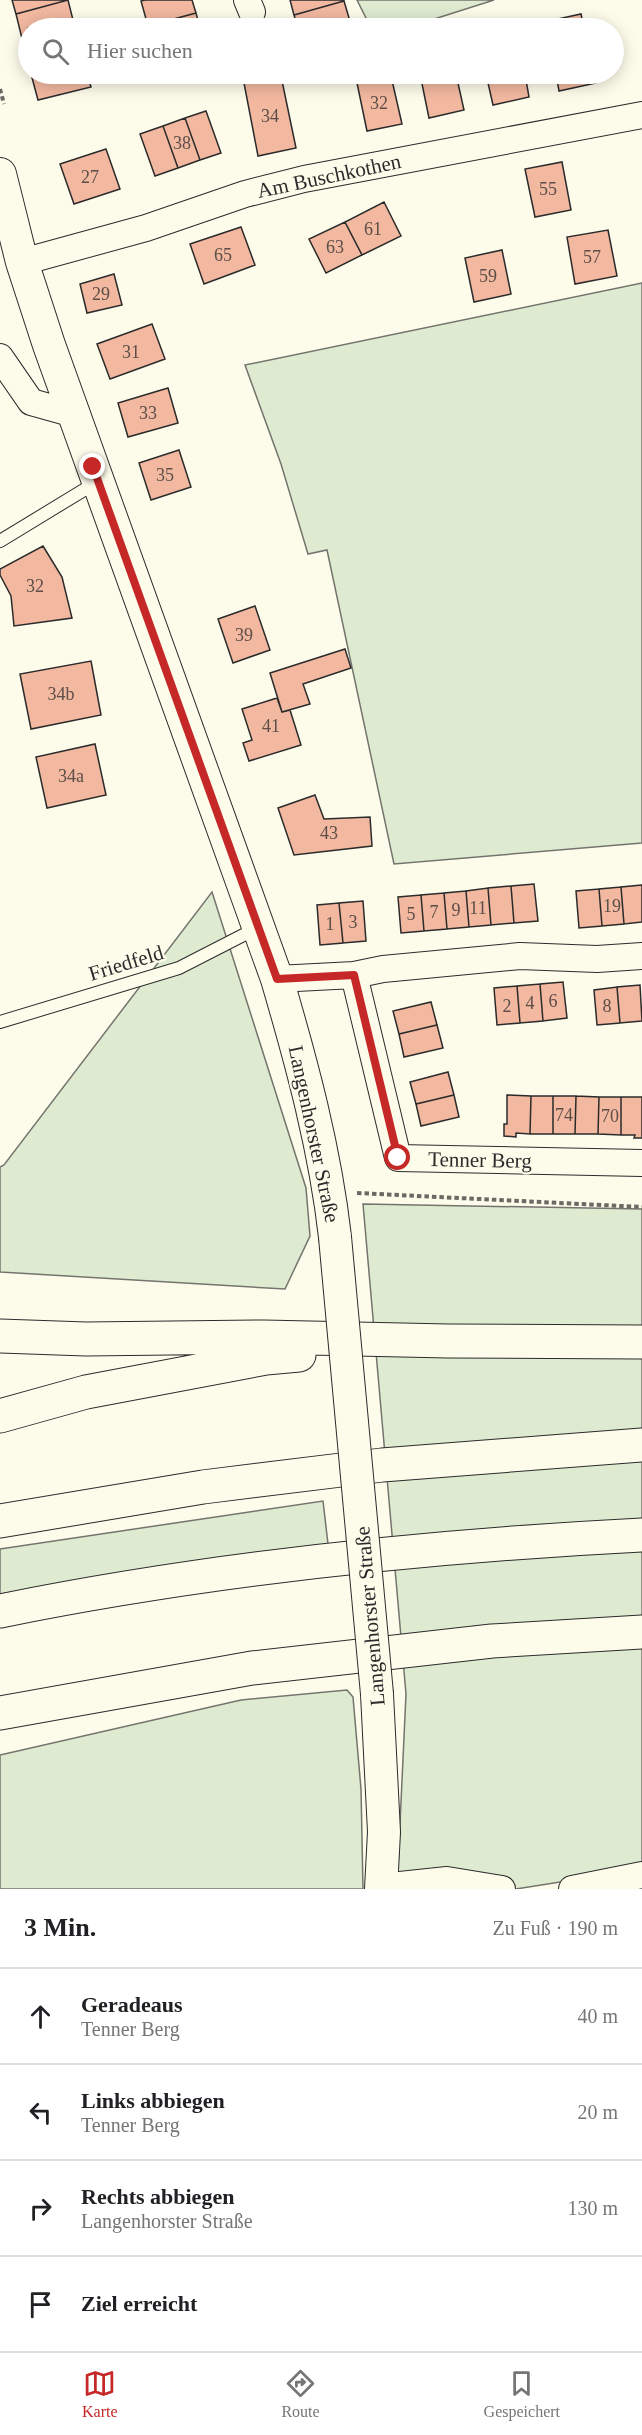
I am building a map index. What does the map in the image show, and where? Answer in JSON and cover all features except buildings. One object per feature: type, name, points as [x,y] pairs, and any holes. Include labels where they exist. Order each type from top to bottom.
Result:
[{"type":"highway","points":[[0,1336],[86,1339],[264,1337],[642,1342]]},
{"type":"highway","points":[[0,1416],[86,1392],[266,1358],[448,1341]]},
{"type":"highway","points":[[0,1521],[203,1486],[382,1465],[642,1445]]},
{"type":"highway","points":[[0,1611],[222,1572],[387,1552],[642,1535]]},
{"type":"highway","points":[[0,1713],[252,1668],[492,1641],[642,1632]]},
{"type":"street","name":"Am Buschkothen","points":[[22,262],[146,228],[245,194],[304,179],[642,115]]},
{"type":"street","name":"Langenhorster Straße","points":[[0,174],[22,262],[98,482],[277,979],[308,1087],[330,1191],[377,1694],[384,1832],[381,1888]]},
{"type":"street","points":[[0,357],[31,402],[74,414]]},
{"type":"street","points":[[277,979],[354,975],[383,969],[520,956],[597,959],[642,956]]},
{"type":"street","name":"Tenner Berg","points":[[354,975],[398,1158],[642,1163]]},
{"type":"street","points":[[572,1889],[642,1875]]},
{"type":"street","points":[[381,1888],[447,1880],[502,1889]]},
{"type":"lane","points":[[0,541],[98,482]]},
{"type":"lane","name":"Friedfeld","points":[[0,1022],[179,968],[257,928]]},
{"type":"path","points":[[0,89],[4,104]]},
{"type":"path","points":[[354,1193],[642,1207]]},
{"type":"green space","points":[[357,0],[494,0],[437,18],[366,18]]},
{"type":"green space","points":[[642,283],[642,843],[394,864],[327,550],[308,554],[281,464],[245,365]]},
{"type":"green space","points":[[212,892],[306,1188],[310,1236],[285,1289],[0,1272],[0,1167],[4,1165]]},
{"type":"green space","points":[[363,1204],[642,1209],[642,1869],[516,1889],[397,1889],[406,1694]]},
{"type":"green space","points":[[323,1501],[328,1544],[0,1594],[0,1549]]},
{"type":"green space","points":[[347,1690],[353,1697],[361,1789],[363,1889],[0,1889],[0,1755],[241,1700]]},
{"type":"route","points":[[93,467],[277,979],[354,975],[398,1158]]}]
